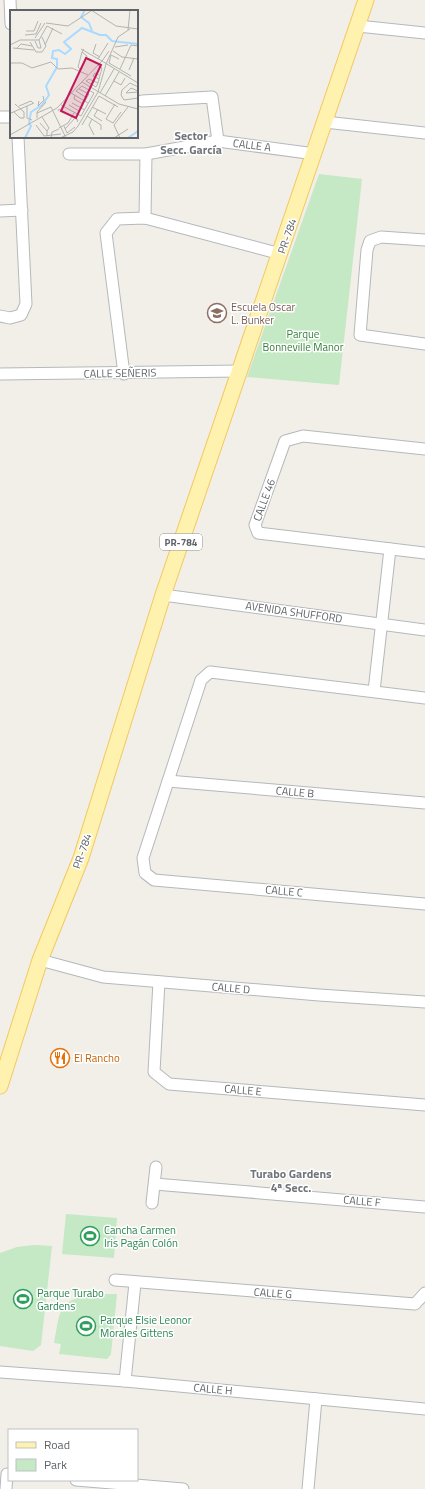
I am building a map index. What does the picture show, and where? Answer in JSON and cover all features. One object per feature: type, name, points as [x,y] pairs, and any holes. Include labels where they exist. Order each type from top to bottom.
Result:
[{"type":"main road","name":"PR-784","points":[[0,1086],[40,960],[80,858],[163,595],[281,254],[366,0]]},
{"type":"street","points":[[10,0],[10,10]]},
{"type":"street","points":[[0,27],[10,26]]},
{"type":"street","points":[[358,26],[425,33]]},
{"type":"street","points":[[142,101],[212,98],[218,141]]},
{"type":"street","points":[[325,122],[425,133]]},
{"type":"street","points":[[0,316],[10,318],[21,314],[26,304],[18,138]]},
{"type":"street","name":"CALLE A","points":[[69,154],[146,154],[218,141],[315,154]]},
{"type":"street","points":[[144,218],[146,154]]},
{"type":"street","points":[[0,211],[22,210]]},
{"type":"street","points":[[124,374],[106,233],[117,219],[144,218],[281,254]]},
{"type":"street","points":[[425,240],[381,237],[370,241],[367,250],[360,335],[425,344]]},
{"type":"street","name":"CALLE SEÑERIS","points":[[0,374],[124,374],[241,371]]},
{"type":"street","name":"CALLE 46","points":[[425,449],[303,436],[285,441],[255,525],[258,533],[425,553]]},
{"type":"street","points":[[374,691],[390,549]]},
{"type":"street","name":"AVENIDA SHUFFORD","points":[[163,595],[425,630]]},
{"type":"street","points":[[168,781],[201,680],[210,672],[425,698]]},
{"type":"street","name":"CALLE B","points":[[168,781],[423,803]]},
{"type":"street","name":"CALLE C","points":[[168,781],[143,858],[145,873],[154,880],[425,904]]},
{"type":"street","name":"CALLE D","points":[[40,960],[103,977],[425,1002]]},
{"type":"street","name":"CALLE E","points":[[159,982],[154,1072],[169,1084],[425,1105]]},
{"type":"street","points":[[152,1203],[156,1167]]},
{"type":"street","name":"CALLE F","points":[[155,1184],[425,1207]]},
{"type":"street","name":"CALLE G","points":[[115,1280],[135,1283],[415,1304],[425,1293]]},
{"type":"street","points":[[125,1381],[135,1283]]},
{"type":"street","name":"CALLE H","points":[[0,1372],[125,1381],[425,1409]]},
{"type":"street","points":[[308,1489],[316,1399]]},
{"type":"street","points":[[5,1474],[6,1489]]},
{"type":"street","points":[[81,1481],[107,1486],[183,1489]]},
{"type":"green space","name":"Parque Bonneville Manor","points":[[319,174],[362,179],[339,385],[247,377]]},
{"type":"green space","name":"Cancha Carmen Iris Pagán Colón","points":[[66,1214],[117,1218],[114,1258],[62,1254]]},
{"type":"green space","name":"Parque Turabo Gardens","points":[[34,1245],[52,1246],[41,1345],[33,1351],[0,1346],[0,1253],[17,1247]]},
{"type":"green space","name":"Parque Elsie Leonor Morales Gittens","points":[[89,1294],[117,1294],[111,1354],[107,1359],[59,1354],[61,1344],[54,1343],[59,1317],[65,1305],[78,1297]]},
{"type":"place","name":"Escuela Oscar L. Bunker","points":[[217,313]]},
{"type":"place","name":"El Rancho","points":[[60,1058]]},
{"type":"place","name":"Cancha Carmen Iris Pagán Colón","points":[[90,1236]]},
{"type":"place","name":"Parque Turabo Gardens","points":[[23,1299]]},
{"type":"place","name":"Parque Elsie Leonor Morales Gittens","points":[[86,1326]]},
{"type":"district","name":"Sector Secc. García","points":[[191,142]]},
{"type":"district","name":"Turabo Gardens 4ª Secc.","points":[[291,1180]]}]
